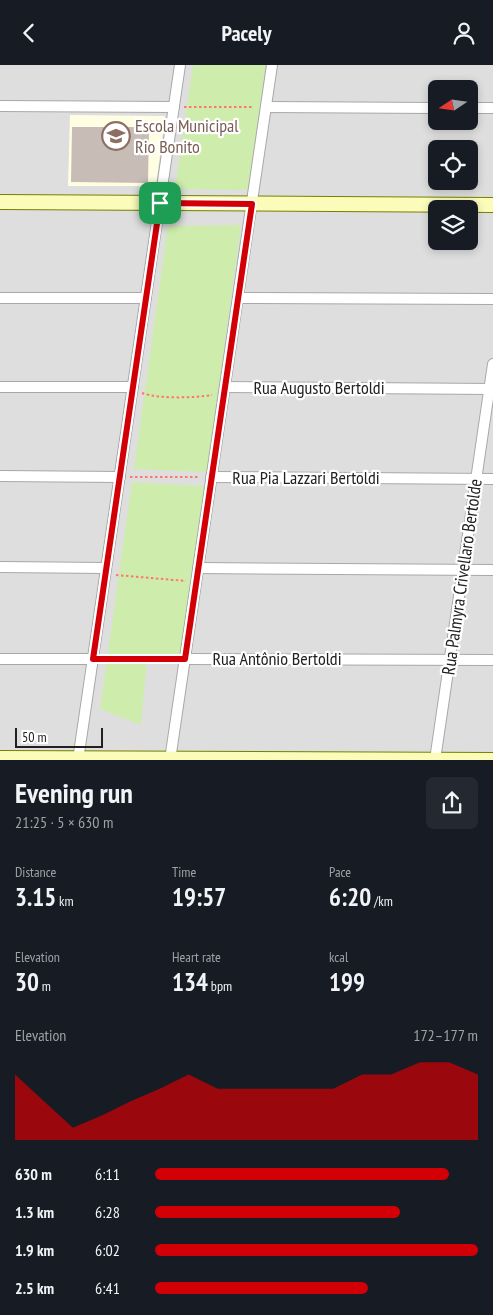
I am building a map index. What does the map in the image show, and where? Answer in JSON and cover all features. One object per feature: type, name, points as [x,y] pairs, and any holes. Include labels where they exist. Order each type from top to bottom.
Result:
[{"type":"street","points":[[78,759],[180,65]]},
{"type":"street","points":[[170,759],[272,65]]},
{"type":"street","points":[[0,106],[174,107]]},
{"type":"street","points":[[266,107],[428,108]]},
{"type":"street","points":[[478,108],[493,108]]},
{"type":"street","points":[[0,203],[493,205]]},
{"type":"street","points":[[0,298],[146,298]]},
{"type":"street","points":[[238,298],[493,299]]},
{"type":"street","name":"Rua Palmyra Crivellaro Bertolde","points":[[436,760],[476,479],[491,389],[493,364]]},
{"type":"street","points":[[0,387],[133,387]]},
{"type":"street","name":"Rua Augusto Bertoldi","points":[[224,387],[491,389]]},
{"type":"street","points":[[0,476],[120,477]]},
{"type":"street","name":"Rua Pia Lazzari Bertoldi","points":[[211,477],[493,479]]},
{"type":"street","points":[[0,567],[106,571]]},
{"type":"street","points":[[198,568],[493,570]]},
{"type":"street","points":[[0,659],[93,659]]},
{"type":"street","name":"Rua Antônio Bertoldi","points":[[185,659],[493,660]]},
{"type":"street","points":[[0,757],[78,759],[493,759]]},
{"type":"path","points":[[174,107],[266,107]]},
{"type":"path","points":[[133,387],[147,395],[200,397],[214,395],[224,387]]},
{"type":"path","name":"Rua Pia Lazzari Bertoldi","points":[[120,477],[211,477]]},
{"type":"path","points":[[106,571],[196,581]]},
{"type":"path","points":[[93,659],[185,659]]},
{"type":"shaded area","points":[[0,65],[493,65],[493,760],[0,760]]},
{"type":"shaded area","name":"Escola Municipal Rio Bonito","points":[[70,115],[165,116],[156,186],[68,186]]},
{"type":"green space","points":[[193,65],[266,65],[248,190],[175,189]]},
{"type":"green space","points":[[241,225],[207,472],[134,469],[168,226]]},
{"type":"green space","points":[[132,482],[204,486],[182,663],[147,660],[141,725],[100,709]]},
{"type":"building","name":"Escola Municipal Rio Bonito","points":[[72,127],[149,127],[148,183],[71,182]]},
{"type":"place","name":"Escola Municipal Rio Bonito","points":[[116,136]]},
{"type":"route","points":[[160,203],[252,204],[185,659],[93,659],[106,575],[160,203]]}]
